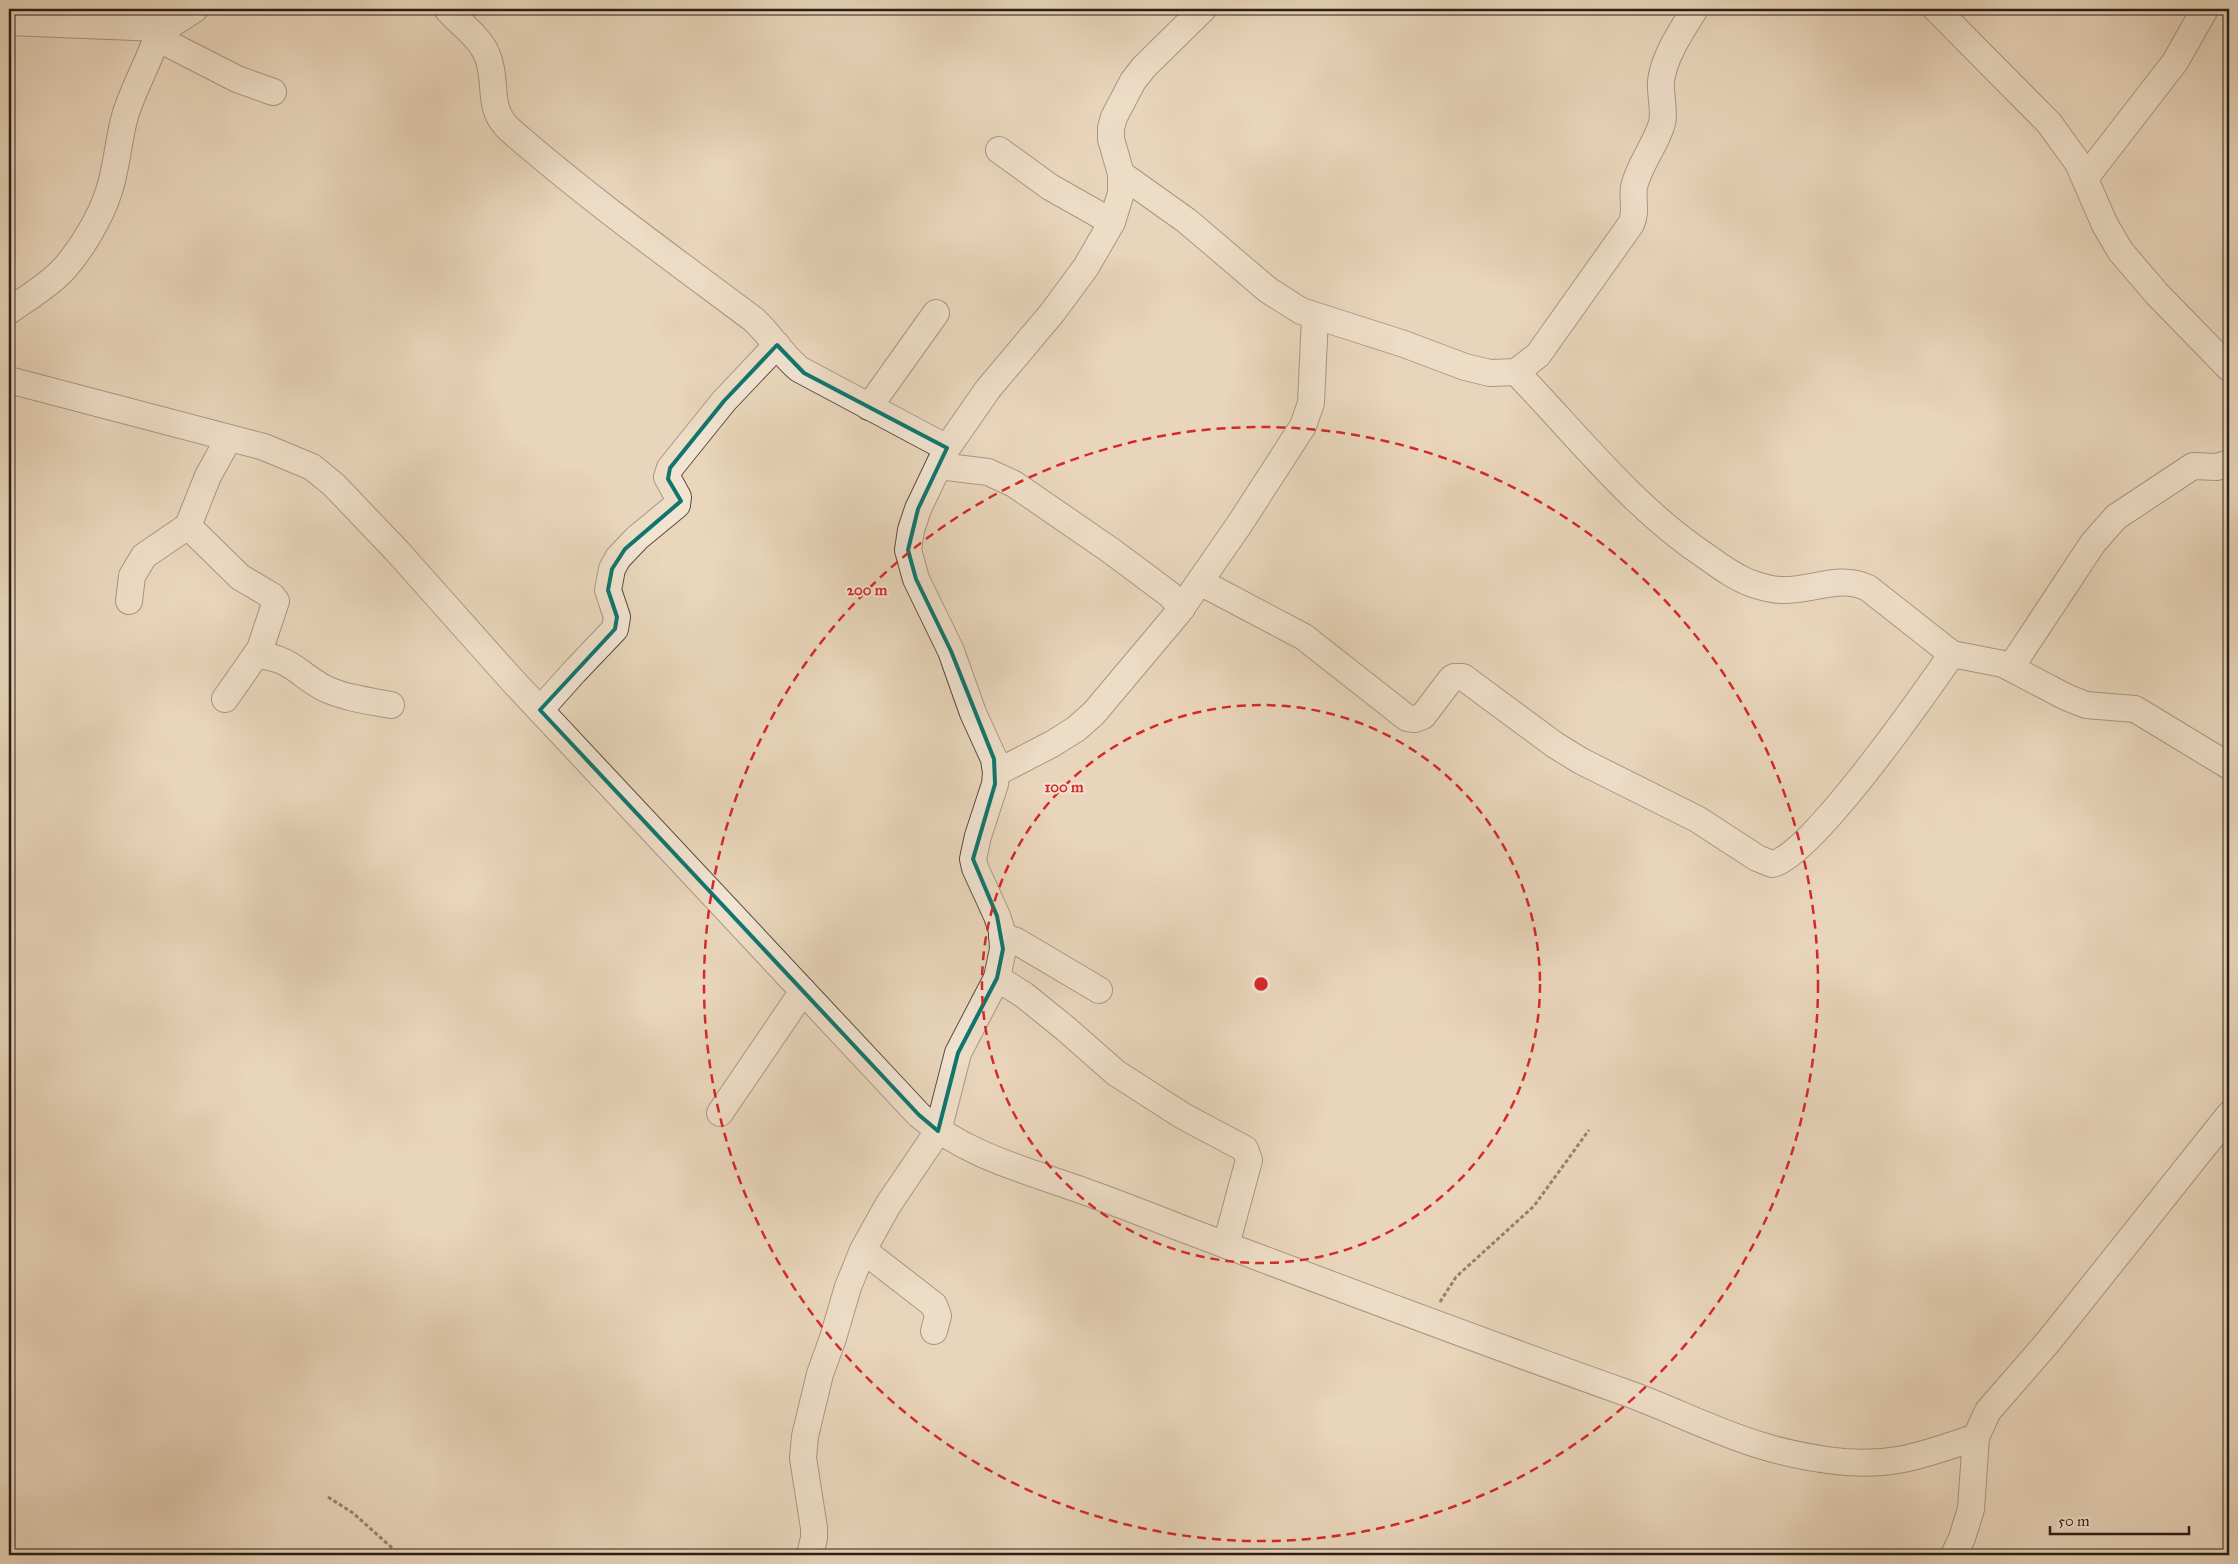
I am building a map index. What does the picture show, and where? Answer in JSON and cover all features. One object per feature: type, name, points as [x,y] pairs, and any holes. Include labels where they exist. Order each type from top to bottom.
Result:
[{"type":"street","points":[[9,311],[62,271],[81,245],[110,190],[125,116],[159,33],[195,9]]},
{"type":"street","points":[[446,9],[486,53],[491,67],[494,105],[501,122],[574,185],[663,254],[765,329],[788,359],[804,373],[869,407],[943,457],[988,472],[1014,484],[1110,550],[1169,594],[1182,608]]},
{"type":"street","points":[[810,1555],[814,1528],[803,1458],[805,1436],[820,1374],[852,1276],[863,1250],[888,1205],[938,1132],[958,1053],[997,978],[1003,949],[997,916],[975,868],[973,859],[996,773],[994,759],[973,713],[951,651],[916,579],[908,550],[915,518],[943,457],[988,389],[1052,313],[1086,267],[1112,222],[1121,193],[1121,174],[1111,139],[1110,128],[1114,118],[1133,81],[1144,67],[1203,9]]},
{"type":"street","points":[[1121,174],[1187,220],[1268,290],[1301,311],[1404,344],[1465,367],[1490,373],[1516,372],[1538,354],[1631,224],[1634,214],[1634,186],[1644,158],[1661,124],[1661,80],[1663,72],[1681,30],[1695,9]]},
{"type":"street","points":[[1936,9],[2049,123],[2086,178],[2105,225],[2122,252],[2157,294],[2229,368]]},
{"type":"street","points":[[2086,178],[2175,62],[2205,9]]},
{"type":"street","points":[[9,22],[159,33],[221,71],[273,92]]},
{"type":"street","points":[[1000,150],[1050,187],[1112,222]]},
{"type":"street","points":[[869,407],[936,313]]},
{"type":"street","points":[[996,773],[1052,744],[1088,718],[1182,608],[1297,434],[1308,413],[1311,403],[1315,317]]},
{"type":"street","points":[[540,710],[615,629],[617,617],[608,590],[612,569],[625,549],[679,503],[678,497],[668,479],[670,468],[724,401],[777,345]]},
{"type":"street","points":[[1516,372],[1600,462],[1669,530],[1724,569],[1752,584],[1770,589],[1784,590],[1843,582],[1858,584],[1868,588],[1952,654],[1992,661],[2011,667],[2066,697],[2094,708],[2127,708],[2143,713],[2229,766]]},
{"type":"street","points":[[9,380],[264,446],[312,467],[334,484],[540,710],[919,1115],[938,1132],[995,1160],[1429,1322],[1629,1394],[1763,1447],[1854,1463],[1878,1463],[1924,1455],[1976,1437]]},
{"type":"street","points":[[129,601],[132,576],[144,556],[188,526],[208,476],[229,438]]},
{"type":"street","points":[[2011,667],[2093,543],[2116,517],[2193,466],[2221,466],[2229,463]]},
{"type":"street","points":[[188,526],[240,577],[275,599],[276,604],[256,655],[226,699]]},
{"type":"street","points":[[1200,582],[1304,637],[1407,718],[1415,719],[1423,716],[1451,679],[1458,676],[1463,677],[1562,749],[1697,819],[1756,858],[1772,864],[1786,859],[1836,808],[1910,715],[1952,654]]},
{"type":"street","points":[[256,655],[270,656],[287,662],[324,688],[337,693],[391,705]]},
{"type":"street","points":[[1002,936],[1016,941],[1099,990]]},
{"type":"street","points":[[997,978],[1059,1024],[1116,1073],[1183,1116],[1245,1149],[1248,1160],[1226,1245]]},
{"type":"street","points":[[720,1113],[803,991]]},
{"type":"street","points":[[1954,1555],[1962,1538],[1971,1509],[1976,1437],[1988,1411],[2048,1342],[2229,1115]]},
{"type":"street","points":[[863,1250],[934,1305],[938,1316],[934,1331]]},
{"type":"path","points":[[1429,1322],[1456,1277],[1534,1206],[1589,1130]]},
{"type":"path","points":[[328,1497],[352,1514],[400,1555]]},
{"type":"highlighted area","points":[[777,345],[804,373],[947,448],[918,509],[908,550],[916,579],[951,651],[994,759],[995,784],[973,859],[997,916],[1003,949],[997,978],[958,1053],[938,1131],[919,1115],[540,710],[615,629],[617,617],[608,590],[612,569],[625,549],[681,501],[668,479],[670,468],[724,401]]}]
